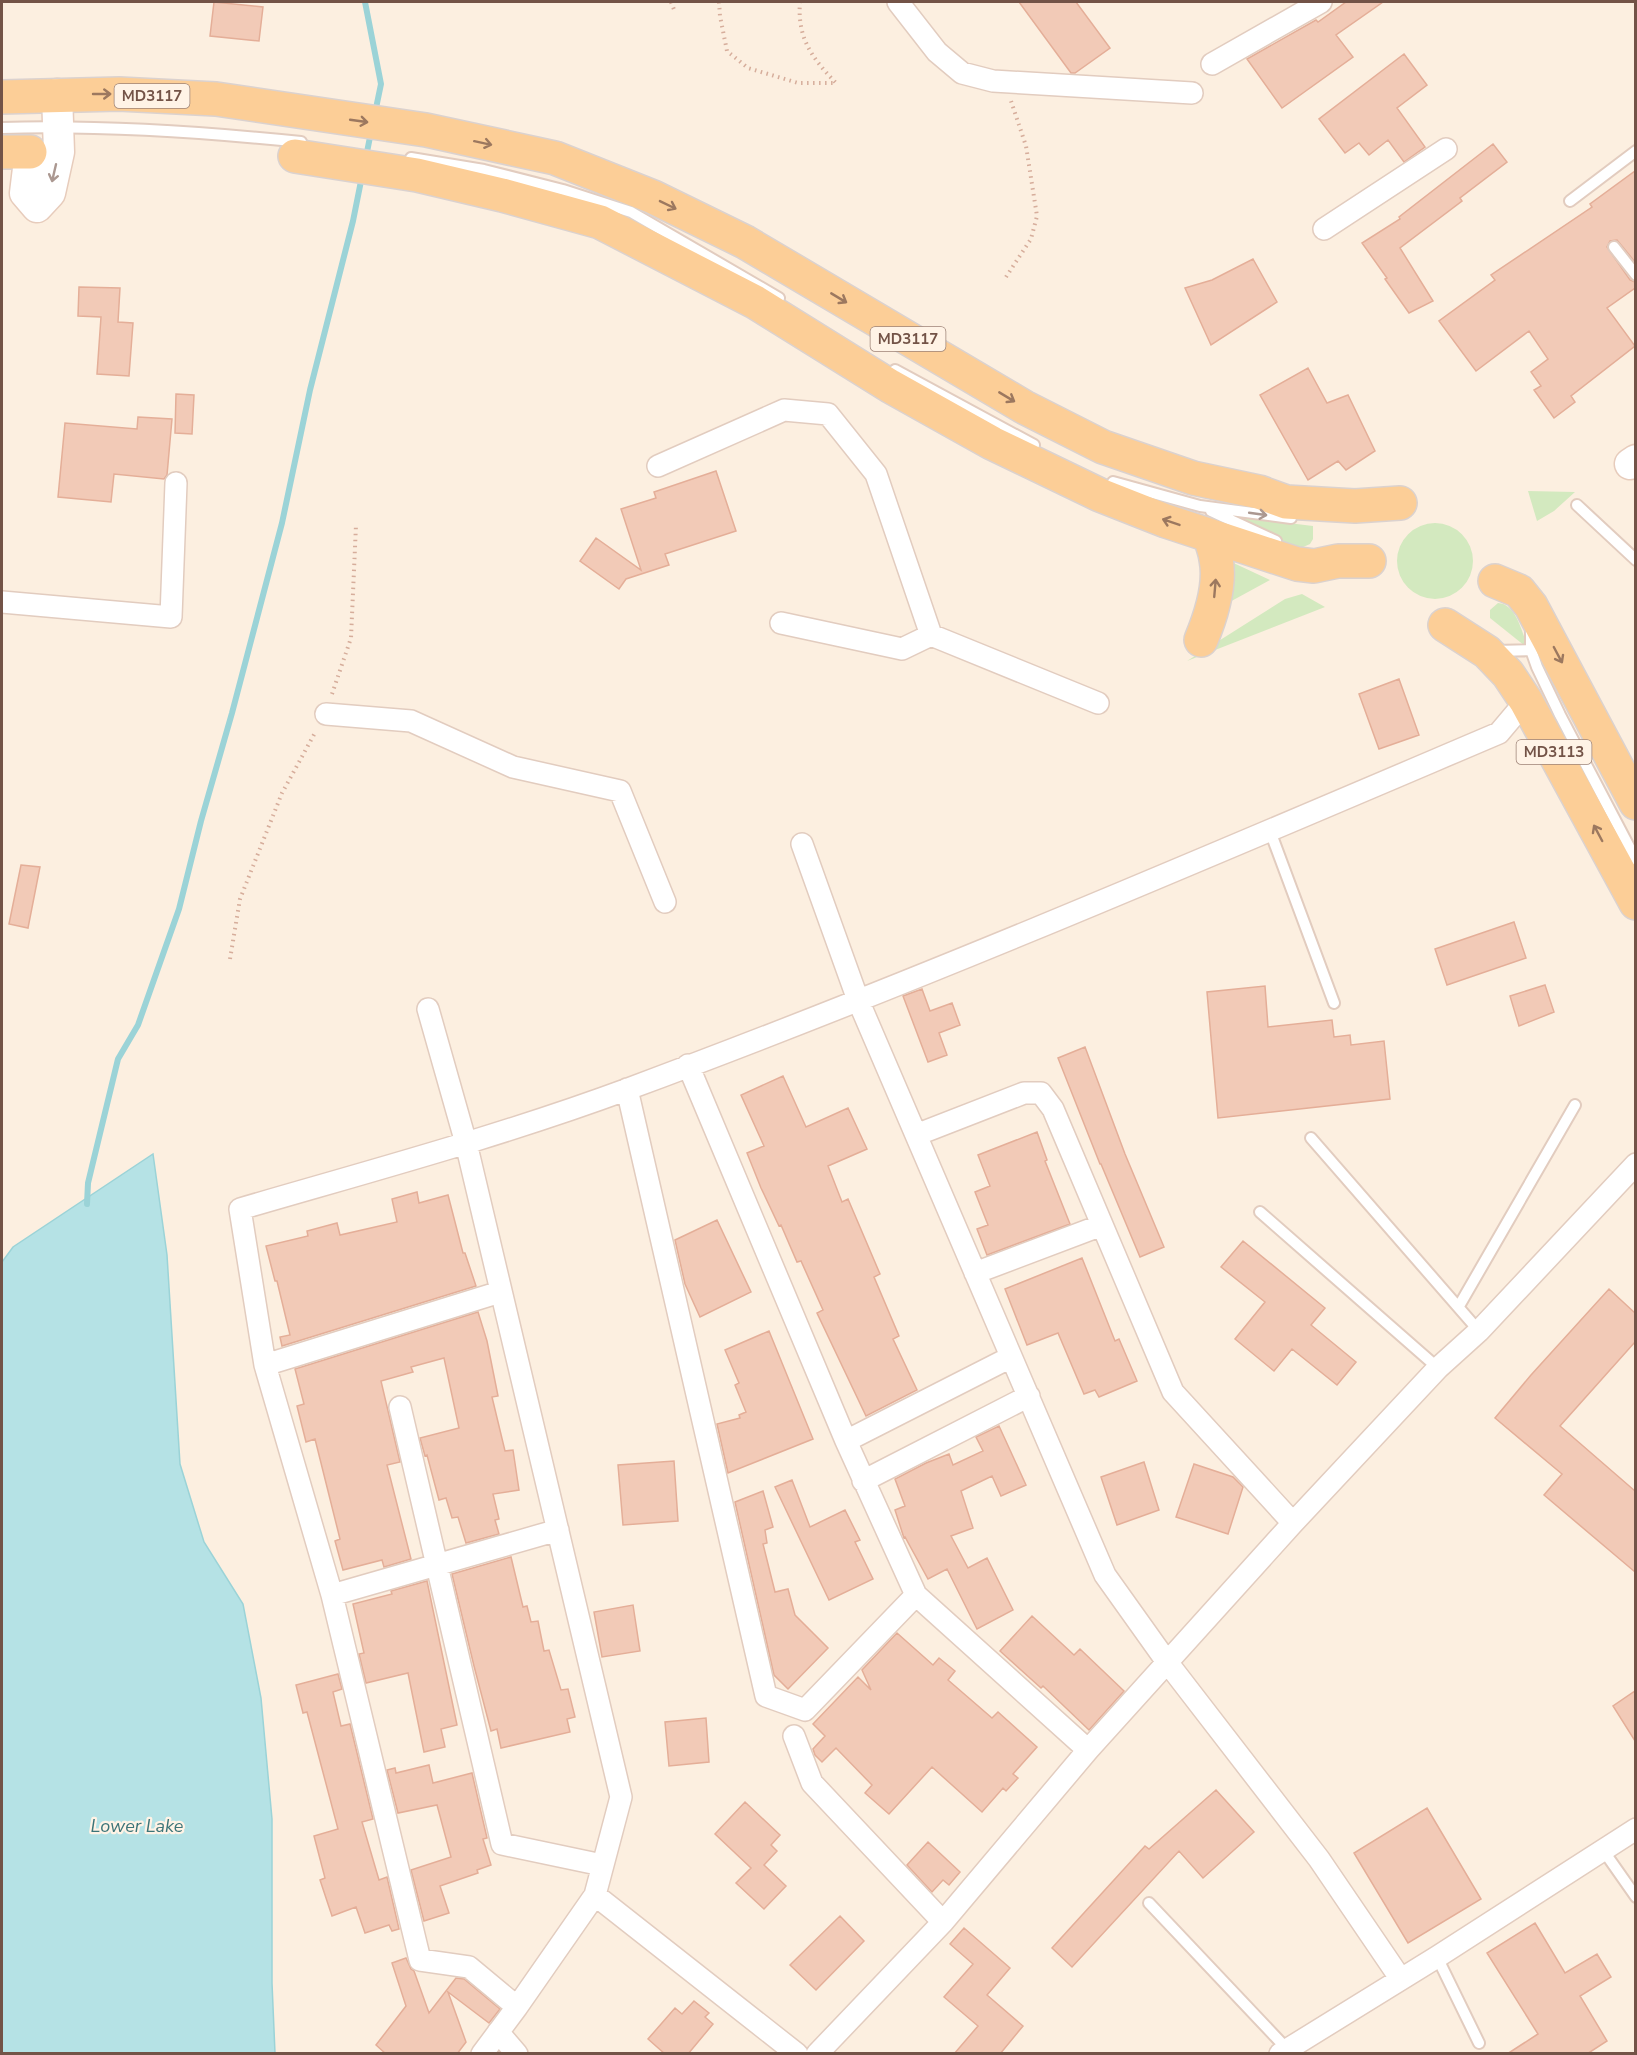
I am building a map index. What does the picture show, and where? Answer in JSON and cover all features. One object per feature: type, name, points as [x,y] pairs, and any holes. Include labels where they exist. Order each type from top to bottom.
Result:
[{"type":"main road","name":"MD3117","points":[[2,97],[119,94],[216,99],[304,139],[415,155],[555,158],[653,197],[745,242],[1024,407],[1103,447],[1193,478],[1259,492],[1286,502],[1355,506],[1400,503]]},
{"type":"main road","name":"MD3117","points":[[304,139],[415,155],[502,195],[600,222],[755,302],[890,387],[992,443],[1100,495],[1166,521],[1205,521],[1297,564],[1304,559],[1369,561]]},
{"type":"main road","points":[[1201,640],[1210,619],[1215,593],[1217,561],[1205,521]]},
{"type":"main road","name":"MD3113","points":[[1496,581],[1519,591],[1531,606],[1635,803]]},
{"type":"main road","name":"MD3113","points":[[1445,625],[1487,652],[1508,674],[1527,701],[1635,903]]},
{"type":"street","points":[[898,2],[937,52],[962,72],[993,81],[1192,93]]},
{"type":"street","points":[[1212,64],[1321,2]]},
{"type":"street","points":[[16,152],[25,193],[37,207],[50,193],[59,152],[57,94]]},
{"type":"street","points":[[1324,229],[1446,149]]},
{"type":"street","points":[[658,466],[784,410],[828,414],[876,474],[931,635]]},
{"type":"street","points":[[2,602],[171,617],[176,483]]},
{"type":"street","points":[[781,623],[902,649],[931,635],[1098,703]]},
{"type":"street","points":[[518,2007],[469,1967],[420,1960],[332,1595],[265,1365],[240,1209],[466,1143],[627,1089],[858,1000],[1270,831],[1499,733],[1527,701]]},
{"type":"street","points":[[326,714],[411,721],[513,767],[620,790],[665,902]]},
{"type":"street","points":[[802,844],[858,1000],[1105,1575],[1167,1662],[1319,1859],[1400,1978]]},
{"type":"street","points":[[428,1009],[466,1143],[621,1797],[595,1895],[518,2007],[482,2054]]},
{"type":"street","points":[[688,1065],[863,1481],[916,1595],[1088,1750]]},
{"type":"street","points":[[627,1089],[766,1696],[804,1710],[916,1595]]},
{"type":"street","points":[[916,1135],[1024,1093],[1041,1093],[1053,1109],[1173,1392],[1293,1523]]},
{"type":"street","points":[[817,2054],[943,1922],[1088,1750],[1293,1523],[1438,1368],[1479,1331],[1635,1164]]},
{"type":"street","points":[[975,1273],[1102,1226]]},
{"type":"street","points":[[265,1365],[500,1292]]},
{"type":"street","points":[[846,1440],[1011,1357]]},
{"type":"street","points":[[863,1481],[1029,1396]]},
{"type":"street","points":[[400,1407],[502,1844],[602,1865]]},
{"type":"street","points":[[332,1595],[558,1530]]},
{"type":"street","points":[[794,1736],[812,1783],[943,1922]]},
{"type":"street","points":[[1284,2051],[1437,1957],[1635,1829]]},
{"type":"street","points":[[595,1895],[797,2054]]},
{"type":"street","points":[[498,2032],[517,2054]]},
{"type":"lane","points":[[2,128],[58,127],[304,139]]},
{"type":"lane","points":[[1570,201],[1635,151]]},
{"type":"lane","points":[[415,155],[563,190],[631,213],[787,303]]},
{"type":"lane","points":[[1614,247],[1635,275]]},
{"type":"lane","points":[[881,362],[1042,449]]},
{"type":"lane","points":[[1104,479],[1205,521],[1284,545]]},
{"type":"lane","points":[[1319,516],[1355,506]]},
{"type":"lane","points":[[1577,506],[1635,560]]},
{"type":"lane","points":[[1205,521],[1299,519]]},
{"type":"lane","points":[[1531,606],[1531,650],[1560,715],[1635,860]]},
{"type":"lane","points":[[1487,652],[1531,650]]},
{"type":"lane","points":[[1270,831],[1334,1003]]},
{"type":"lane","points":[[1459,1306],[1575,1105]]},
{"type":"lane","points":[[1311,1138],[1479,1331]]},
{"type":"lane","points":[[1260,1212],[1438,1368]]},
{"type":"lane","points":[[1603,1850],[1635,1897]]},
{"type":"lane","points":[[1149,1904],[1284,2051]]},
{"type":"lane","points":[[1437,1957],[1479,2043]]},
{"type":"path","points":[[671,2],[675,12]]},
{"type":"path","points":[[719,2],[727,51],[748,68],[798,83],[836,84],[815,61],[802,35],[800,2]]},
{"type":"path","points":[[993,81],[1011,101],[1026,146],[1037,216],[1031,239],[1006,277]]},
{"type":"path","points":[[230,959],[240,899],[282,793],[326,714],[351,638],[356,525]]},
{"type":"green space","points":[[1528,491],[1575,492],[1554,511],[1537,521]]},
{"type":"green space","points":[[1231,514],[1313,526],[1313,539],[1310,544],[1301,548],[1290,548]]},
{"type":"green space","points":[[1435,523],[1450,526],[1462,534],[1470,546],[1473,561],[1470,576],[1462,588],[1450,596],[1435,599],[1420,596],[1408,588],[1400,576],[1397,561],[1400,546],[1408,534],[1420,526]]},
{"type":"green space","points":[[1225,559],[1270,580],[1226,604]]},
{"type":"green space","points":[[1302,594],[1325,607],[1187,661],[1285,599]]},
{"type":"green space","points":[[1498,603],[1504,604],[1514,613],[1527,644],[1525,646],[1490,618],[1490,610]]},
{"type":"water","name":"Lower Lake","points":[[153,1154],[167,1255],[180,1464],[204,1542],[243,1604],[261,1698],[272,1819],[272,1983],[275,2053],[2,2053],[2,1262],[13,1247]]},
{"type":"building","points":[[214,2],[263,7],[259,41],[210,36]]},
{"type":"building","points":[[1019,2],[1076,2],[1110,48],[1075,73],[1071,73]]},
{"type":"building","points":[[1346,2],[1383,2],[1336,35],[1353,57],[1282,108],[1247,59],[1316,20],[1318,22]]},
{"type":"building","points":[[1404,54],[1427,85],[1397,108],[1425,147],[1404,162],[1388,140],[1369,155],[1359,143],[1345,153],[1319,119]]},
{"type":"building","points":[[1493,144],[1507,162],[1460,198],[1462,201],[1400,248],[1433,301],[1409,313],[1362,243],[1400,219],[1399,217]]},
{"type":"building","points":[[1635,171],[1635,262],[1617,240],[1610,241],[1607,247],[1630,280],[1635,282],[1635,288],[1607,308],[1635,346],[1571,396],[1575,402],[1554,418],[1534,390],[1541,386],[1531,372],[1548,359],[1529,331],[1476,371],[1439,321],[1495,280],[1491,275],[1592,207],[1590,204]]},
{"type":"building","points":[[1253,259],[1277,302],[1211,345],[1185,288],[1212,280]]},
{"type":"building","points":[[79,287],[120,288],[118,322],[133,323],[129,376],[97,374],[101,317],[78,316]]},
{"type":"building","points":[[1308,368],[1327,403],[1348,395],[1375,451],[1346,470],[1338,461],[1308,480],[1260,395]]},
{"type":"building","points":[[176,394],[194,395],[192,434],[175,433]]},
{"type":"building","points":[[138,417],[172,419],[167,475],[164,479],[114,474],[111,502],[58,497],[65,423],[137,429]]},
{"type":"building","points":[[716,471],[736,531],[665,554],[669,565],[626,579],[619,589],[580,561],[596,538],[641,570],[621,509],[656,498],[654,492]]},
{"type":"building","points":[[1399,679],[1419,735],[1379,749],[1359,694]]},
{"type":"building","points":[[21,865],[40,867],[28,928],[9,924]]},
{"type":"building","points":[[1514,922],[1526,958],[1447,985],[1435,949]]},
{"type":"building","points":[[1545,985],[1554,1012],[1519,1026],[1510,996]]},
{"type":"building","points":[[1265,986],[1268,1027],[1332,1020],[1334,1037],[1350,1035],[1351,1045],[1384,1041],[1390,1099],[1218,1118],[1207,992]]},
{"type":"building","points":[[922,989],[930,1011],[952,1003],[960,1025],[939,1033],[947,1055],[928,1062],[903,996]]},
{"type":"building","points":[[1085,1047],[1125,1154],[1164,1247],[1140,1257],[1058,1058]]},
{"type":"building","points":[[783,1076],[806,1127],[848,1108],[867,1149],[828,1166],[842,1202],[848,1199],[880,1274],[874,1277],[899,1336],[893,1339],[917,1390],[866,1416],[817,1313],[823,1310],[801,1261],[797,1262],[781,1225],[779,1226],[747,1153],[764,1146],[741,1095]]},
{"type":"building","points":[[1037,1132],[1047,1160],[1045,1161],[1070,1224],[987,1255],[977,1229],[988,1225],[975,1192],[990,1186],[978,1155]]},
{"type":"building","points":[[417,1192],[419,1203],[448,1195],[463,1253],[465,1253],[476,1286],[282,1346],[280,1337],[290,1335],[266,1246],[308,1236],[307,1231],[337,1223],[340,1235],[397,1222],[392,1199]]},
{"type":"building","points":[[717,1220],[751,1292],[700,1317],[685,1284],[675,1240]]},
{"type":"building","points":[[1243,1241],[1325,1308],[1311,1325],[1356,1362],[1337,1385],[1292,1349],[1274,1371],[1235,1339],[1265,1302],[1221,1267]]},
{"type":"building","points":[[1082,1258],[1115,1341],[1119,1339],[1137,1381],[1099,1397],[1095,1390],[1084,1394],[1058,1333],[1027,1345],[1005,1289]]},
{"type":"building","points":[[1609,1289],[1635,1313],[1635,1342],[1560,1426],[1635,1491],[1635,1572],[1544,1495],[1562,1474],[1495,1418]]},
{"type":"building","points":[[478,1312],[487,1341],[498,1396],[492,1397],[505,1451],[513,1450],[519,1490],[493,1494],[499,1519],[495,1520],[499,1534],[466,1543],[458,1517],[452,1518],[446,1498],[439,1500],[427,1455],[425,1456],[420,1438],[459,1428],[444,1358],[411,1367],[413,1372],[381,1381],[400,1462],[387,1465],[411,1559],[384,1567],[382,1560],[343,1570],[335,1541],[340,1539],[315,1439],[306,1442],[297,1406],[304,1404],[295,1369]]},
{"type":"building","points":[[769,1331],[813,1439],[728,1473],[717,1424],[740,1418],[739,1415],[746,1412],[735,1385],[739,1383],[725,1350]]},
{"type":"building","points":[[999,1426],[1026,1485],[1001,1496],[992,1476],[961,1491],[973,1528],[951,1536],[968,1568],[987,1558],[1013,1610],[977,1629],[947,1569],[928,1579],[904,1538],[895,1510],[905,1506],[895,1479],[949,1454],[953,1465],[983,1451],[976,1437]]},
{"type":"building","points":[[674,1461],[678,1521],[623,1525],[618,1465]]},
{"type":"building","points":[[1144,1462],[1159,1510],[1117,1525],[1101,1477]]},
{"type":"building","points":[[1194,1464],[1233,1477],[1243,1487],[1228,1534],[1176,1517]]},
{"type":"building","points":[[792,1480],[810,1527],[845,1510],[860,1540],[855,1542],[873,1579],[829,1600],[775,1487]]},
{"type":"building","points":[[763,1491],[773,1527],[765,1530],[767,1543],[763,1544],[775,1592],[788,1589],[795,1615],[828,1648],[788,1689],[774,1675],[735,1502]]},
{"type":"building","points":[[511,1557],[523,1607],[527,1606],[531,1622],[538,1621],[544,1651],[549,1650],[561,1690],[568,1689],[575,1717],[567,1719],[570,1732],[501,1748],[497,1729],[491,1731],[452,1574]]},
{"type":"building","points":[[427,1581],[457,1725],[441,1729],[445,1747],[424,1752],[408,1673],[366,1683],[359,1654],[364,1653],[353,1604],[392,1594],[391,1591]]},
{"type":"building","points":[[633,1605],[640,1651],[602,1657],[594,1612]]},
{"type":"building","points":[[1032,1616],[1074,1655],[1080,1649],[1124,1691],[1089,1730],[1043,1686],[1041,1688],[1000,1651]]},
{"type":"building","points":[[897,1633],[933,1665],[939,1658],[955,1671],[948,1680],[992,1718],[998,1712],[1037,1747],[1013,1774],[1018,1778],[1006,1791],[1003,1788],[982,1812],[932,1767],[889,1814],[865,1793],[872,1785],[836,1748],[822,1762],[815,1755],[813,1749],[825,1736],[813,1724],[858,1677],[871,1690],[862,1670]]},
{"type":"building","points":[[338,1674],[342,1689],[333,1692],[341,1726],[350,1724],[373,1819],[362,1822],[379,1880],[387,1877],[399,1929],[392,1931],[389,1925],[365,1933],[356,1907],[332,1916],[320,1880],[325,1878],[314,1836],[338,1829],[307,1712],[303,1713],[296,1685]]},
{"type":"building","points":[[1635,1691],[1635,1741],[1613,1706]]},
{"type":"building","points":[[706,1718],[709,1762],[669,1766],[665,1722]]},
{"type":"building","points":[[429,1765],[433,1783],[472,1773],[487,1838],[483,1839],[491,1865],[477,1870],[478,1873],[440,1886],[449,1913],[424,1921],[411,1870],[451,1857],[437,1805],[398,1813],[387,1770],[395,1768],[396,1773]]},
{"type":"building","points":[[1216,1790],[1254,1832],[1203,1878],[1179,1851],[1072,1967],[1052,1948],[1145,1846],[1149,1849]]},
{"type":"building","points":[[745,1802],[780,1835],[771,1845],[777,1851],[764,1865],[786,1886],[764,1909],[736,1883],[751,1868],[715,1834]]},
{"type":"building","points":[[1427,1808],[1481,1899],[1408,1943],[1354,1853]]},
{"type":"building","points":[[928,1842],[960,1872],[949,1885],[943,1880],[932,1892],[907,1865]]},
{"type":"building","points":[[840,1916],[864,1941],[816,1990],[790,1965]]},
{"type":"building","points":[[1535,1923],[1565,1973],[1597,1954],[1611,1977],[1580,1996],[1607,2041],[1587,2054],[1507,2054],[1538,2034],[1487,1953]]},
{"type":"building","points":[[964,1928],[1010,1968],[987,1995],[1023,2026],[1000,2054],[954,2054],[978,2026],[944,1997],[973,1964],[950,1944]]},
{"type":"building","points":[[406,1958],[414,1971],[429,2013],[456,1978],[464,1979],[500,2009],[489,2023],[448,1992],[466,2042],[457,2054],[386,2054],[376,2045],[406,2006],[392,1963]]},
{"type":"building","points":[[694,2001],[709,2013],[705,2017],[713,2024],[688,2054],[665,2054],[648,2039],[675,2008],[682,2014]]},
{"type":"waterway","points":[[365,2],[381,84],[375,113]]},
{"type":"waterway","points":[[366,157],[371,132]]},
{"type":"waterway","points":[[87,1204],[88,1183],[118,1059],[138,1025],[179,909],[232,713],[282,523],[310,390],[353,221],[362,176]]}]
